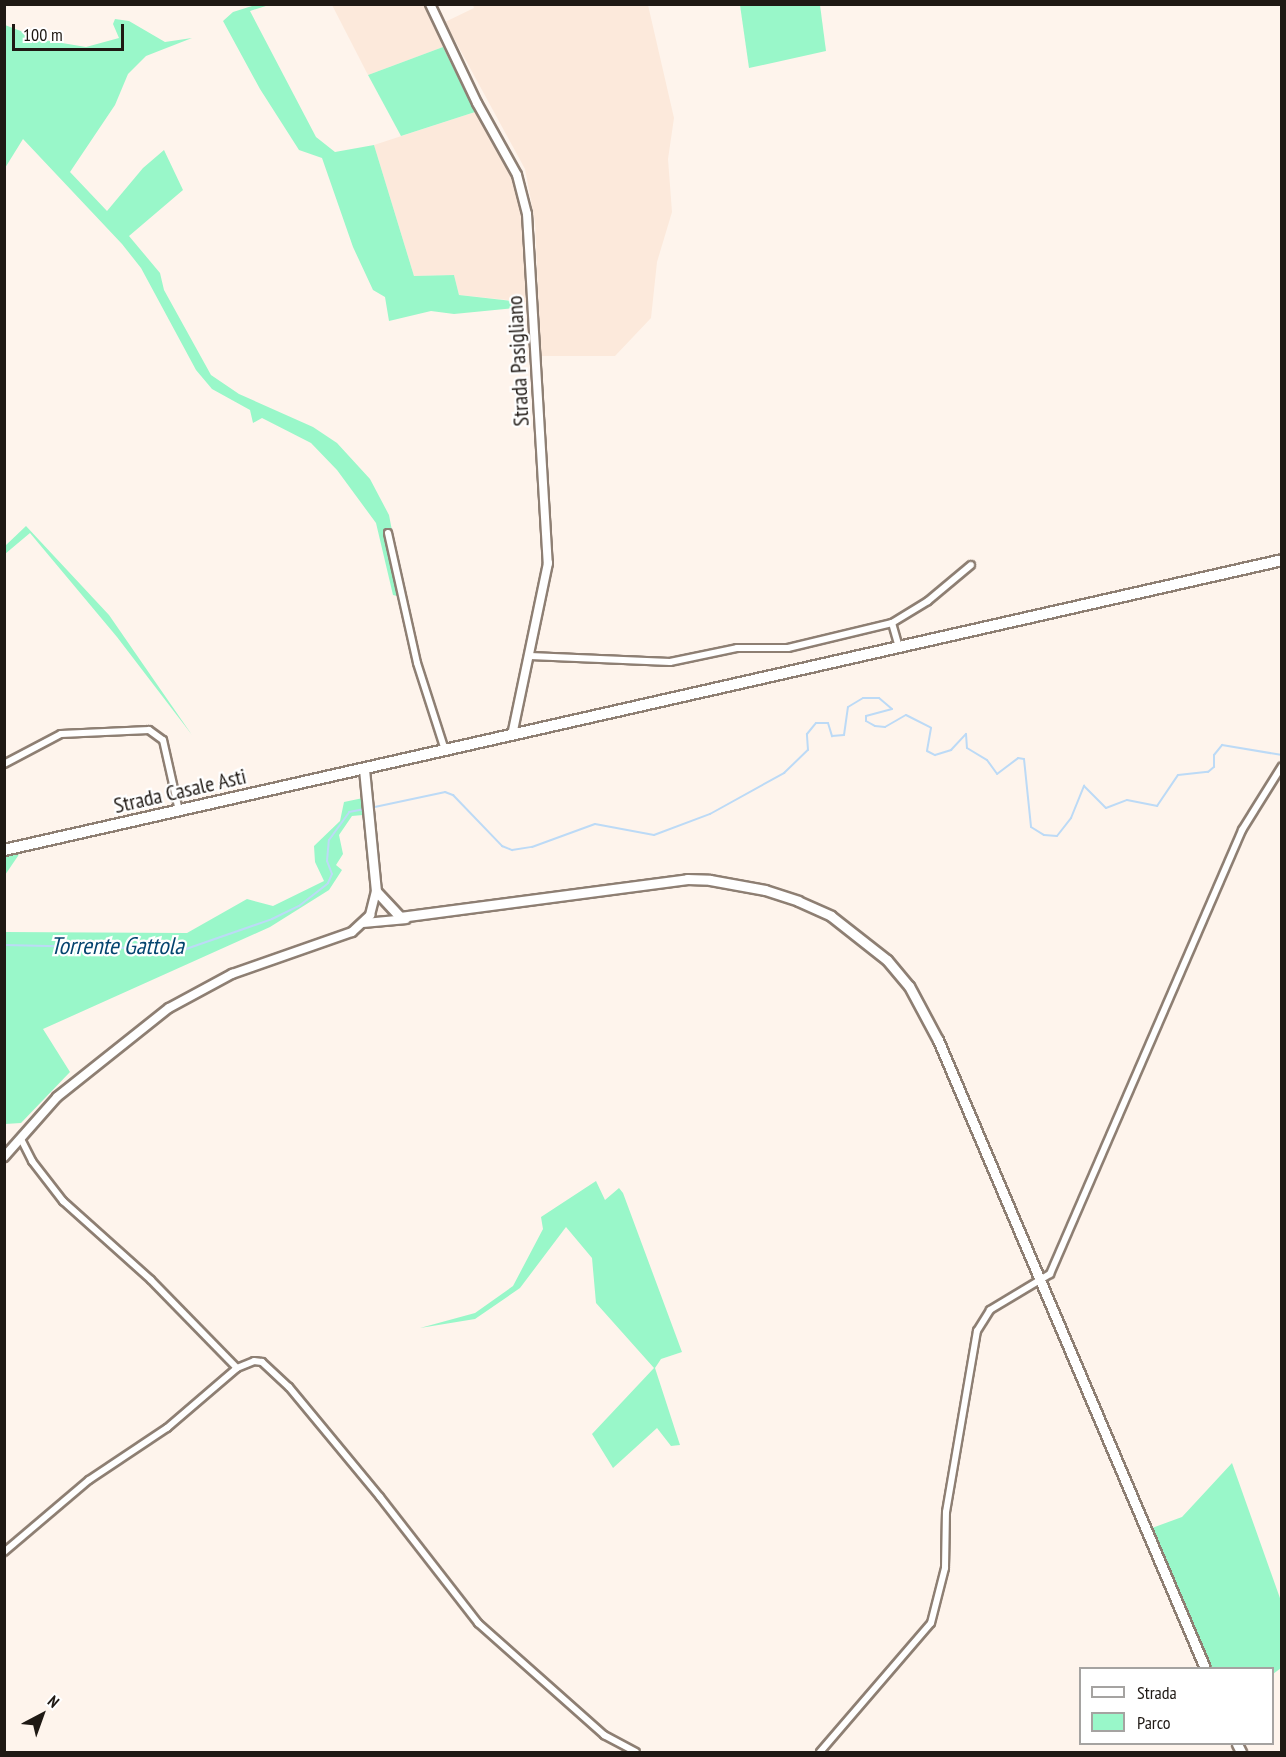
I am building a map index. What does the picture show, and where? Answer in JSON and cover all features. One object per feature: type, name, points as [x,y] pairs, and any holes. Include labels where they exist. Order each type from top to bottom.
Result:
[{"type":"main road","name":"Strada Casale Asti","points":[[4,850],[1281,561]]},
{"type":"main road","points":[[364,769],[376,891],[396,914],[407,919],[687,879],[765,890],[831,916],[886,960],[909,986],[938,1040],[1205,1667]]},
{"type":"street","name":"Strada Pasigliano","points":[[430,4],[477,103],[517,175],[527,214],[548,563],[512,735]]},
{"type":"street","points":[[388,533],[417,663],[445,750]]},
{"type":"street","points":[[530,656],[670,662],[737,648],[788,648],[892,623],[928,601],[971,565]]},
{"type":"street","points":[[892,623],[899,648]]},
{"type":"street","points":[[4,764],[61,734],[149,730],[163,740],[179,811]]},
{"type":"street","points":[[820,1752],[931,1623],[945,1569],[946,1512],[977,1331],[990,1310],[1050,1274],[1242,830],[1281,766]]},
{"type":"street","points":[[4,1157],[57,1097],[169,1008],[232,974],[352,932],[364,923],[372,909],[376,891]]},
{"type":"street","points":[[364,923],[407,919]]},
{"type":"street","points":[[21,1139],[32,1161],[63,1201],[151,1280],[237,1368]]},
{"type":"street","points":[[4,1552],[89,1480],[167,1428],[237,1368],[254,1361],[272,1370],[380,1497],[478,1623],[604,1736],[636,1752]]},
{"type":"shaded area","points":[[332,5],[425,5],[443,47],[368,75]]},
{"type":"shaded area","points":[[473,5],[648,5],[674,118],[668,159],[672,212],[657,262],[651,318],[615,356],[541,356],[535,222],[525,169],[445,22],[474,8]]},
{"type":"shaded area","points":[[475,112],[512,175],[520,201],[528,302],[459,295],[454,275],[414,276],[374,145]]},
{"type":"green space","points":[[258,4],[269,5],[250,11],[316,137],[335,152],[374,145],[414,276],[454,275],[459,295],[521,302],[524,307],[454,314],[431,311],[389,321],[385,297],[373,290],[353,247],[322,158],[299,150],[260,89],[223,21],[233,12]]},
{"type":"green space","points":[[740,5],[820,5],[826,51],[749,68]]},
{"type":"green space","points":[[115,19],[129,21],[165,42],[192,38],[146,56],[128,74],[115,105],[70,172],[107,211],[143,168],[164,150],[183,190],[129,236],[160,273],[164,290],[211,375],[239,394],[313,427],[337,443],[370,479],[389,515],[405,598],[393,595],[376,523],[337,470],[311,443],[262,418],[253,423],[250,410],[212,389],[196,370],[141,268],[122,244],[23,139],[5,168],[5,25],[44,40],[86,47],[119,38],[113,24]]},
{"type":"green space","points":[[443,47],[475,112],[401,136],[368,75]]},
{"type":"green space","points":[[26,526],[109,615],[192,735],[117,637],[30,533],[5,554],[5,546]]},
{"type":"green space","points":[[363,798],[363,815],[352,816],[339,835],[343,854],[336,865],[342,870],[329,890],[270,927],[43,1029],[70,1072],[21,1123],[5,1124],[5,932],[187,933],[247,899],[273,906],[324,881],[315,862],[314,846],[340,821],[344,802]]},
{"type":"green space","points":[[22,847],[18,856],[5,875],[5,850]]},
{"type":"green space","points":[[596,1181],[605,1200],[619,1188],[623,1193],[682,1352],[661,1359],[655,1368],[680,1445],[671,1446],[657,1428],[613,1468],[592,1434],[654,1368],[596,1303],[592,1258],[566,1227],[520,1288],[475,1319],[420,1328],[475,1313],[513,1286],[543,1229],[541,1217]]},
{"type":"green space","points":[[1232,1463],[1281,1601],[1281,1668],[1274,1673],[1274,1667],[1210,1667],[1152,1528],[1182,1517]]},
{"type":"waterway","name":"Torrente Gattola","points":[[370,808],[445,792],[453,795],[502,846],[512,850],[532,847],[595,824],[654,835],[710,814],[784,773],[808,750],[807,734],[816,723],[828,723],[832,736],[844,735],[848,707],[863,698],[879,698],[892,709],[866,716],[866,721],[875,726],[885,727],[906,715],[931,728],[927,751],[935,755],[951,750],[966,734],[967,748],[987,760],[997,774],[1018,758],[1024,759],[1031,827],[1044,835],[1057,836],[1071,818],[1084,786],[1106,808],[1127,800],[1157,806],[1178,775],[1208,772],[1214,767],[1214,755],[1222,745],[1282,755]]},
{"type":"waterway","name":"Torrente Gattola","points":[[4,945],[186,949],[272,919],[299,906],[328,883],[332,874],[327,861],[329,840],[349,812],[365,809]]}]
